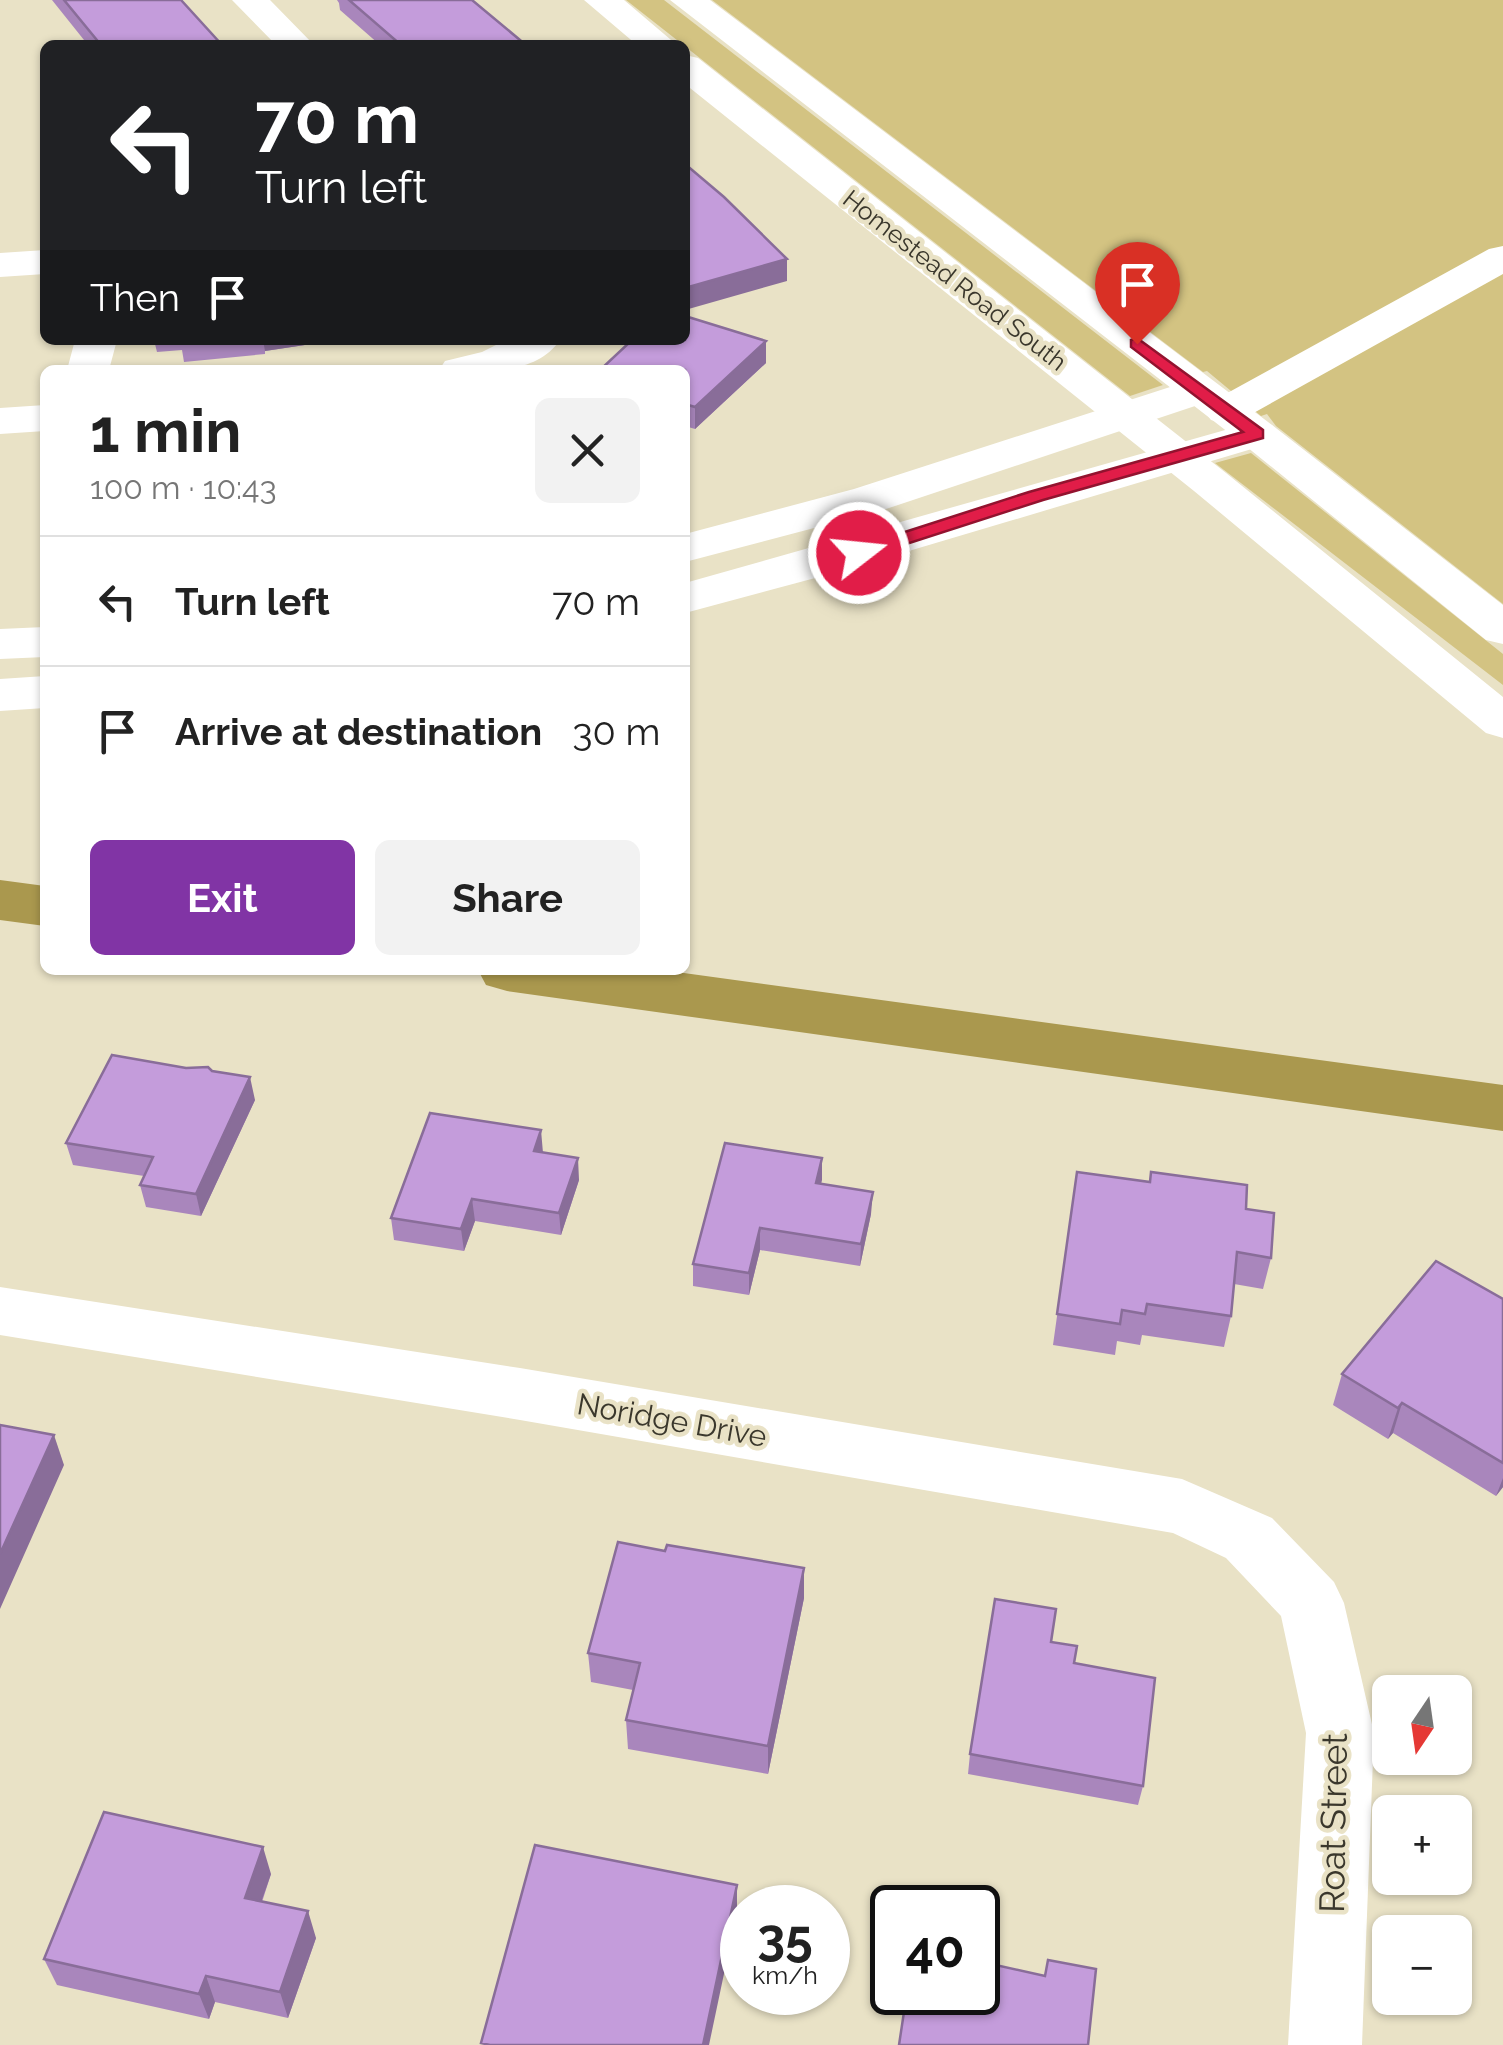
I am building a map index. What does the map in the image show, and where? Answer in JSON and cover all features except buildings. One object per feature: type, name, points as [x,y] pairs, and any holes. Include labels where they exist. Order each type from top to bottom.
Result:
[{"type":"main road","points":[[250,0],[291,40]]},
{"type":"main road","points":[[602,0],[653,40]]},
{"type":"main road","name":"Homestead Road South","points":[[688,0],[1227,412],[1503,629]]},
{"type":"main road","name":"Homestead Road South","points":[[690,70],[1125,414],[1503,722]]},
{"type":"main road","points":[[690,597],[894,543],[1036,496],[1176,456],[1227,412],[1503,258]]},
{"type":"main road","points":[[0,265],[40,262]]},
{"type":"main road","points":[[481,365],[529,345]]},
{"type":"main road","points":[[690,547],[870,499],[1125,414],[1227,412]]},
{"type":"main road","points":[[0,421],[40,418]]},
{"type":"main road","points":[[0,644],[40,642]]},
{"type":"main road","points":[[0,695],[40,692]]},
{"type":"main road","name":"Noridge Drive","points":[[0,1311],[520,1394],[1182,1507],[1249,1538],[1311,1603]]},
{"type":"main road","name":"Roat Street","points":[[1311,1603],[1340,1733],[1325,2045]]},
{"type":"shaded area","points":[[626,0],[664,0],[1163,385],[1130,396],[690,50],[690,40],[677,40]]},
{"type":"shaded area","points":[[712,0],[1503,0],[1503,604],[1276,426],[1267,414],[1261,416],[1207,371],[1203,372]]},
{"type":"shaded area","points":[[1251,453],[1503,654],[1503,685],[1215,463]]},
{"type":"waterway","points":[[0,900],[40,905]]},
{"type":"waterway","points":[[543,975],[1503,1108]]},
{"type":"route","points":[[859,553],[1036,496],[1257,434],[1137,344]]}]
